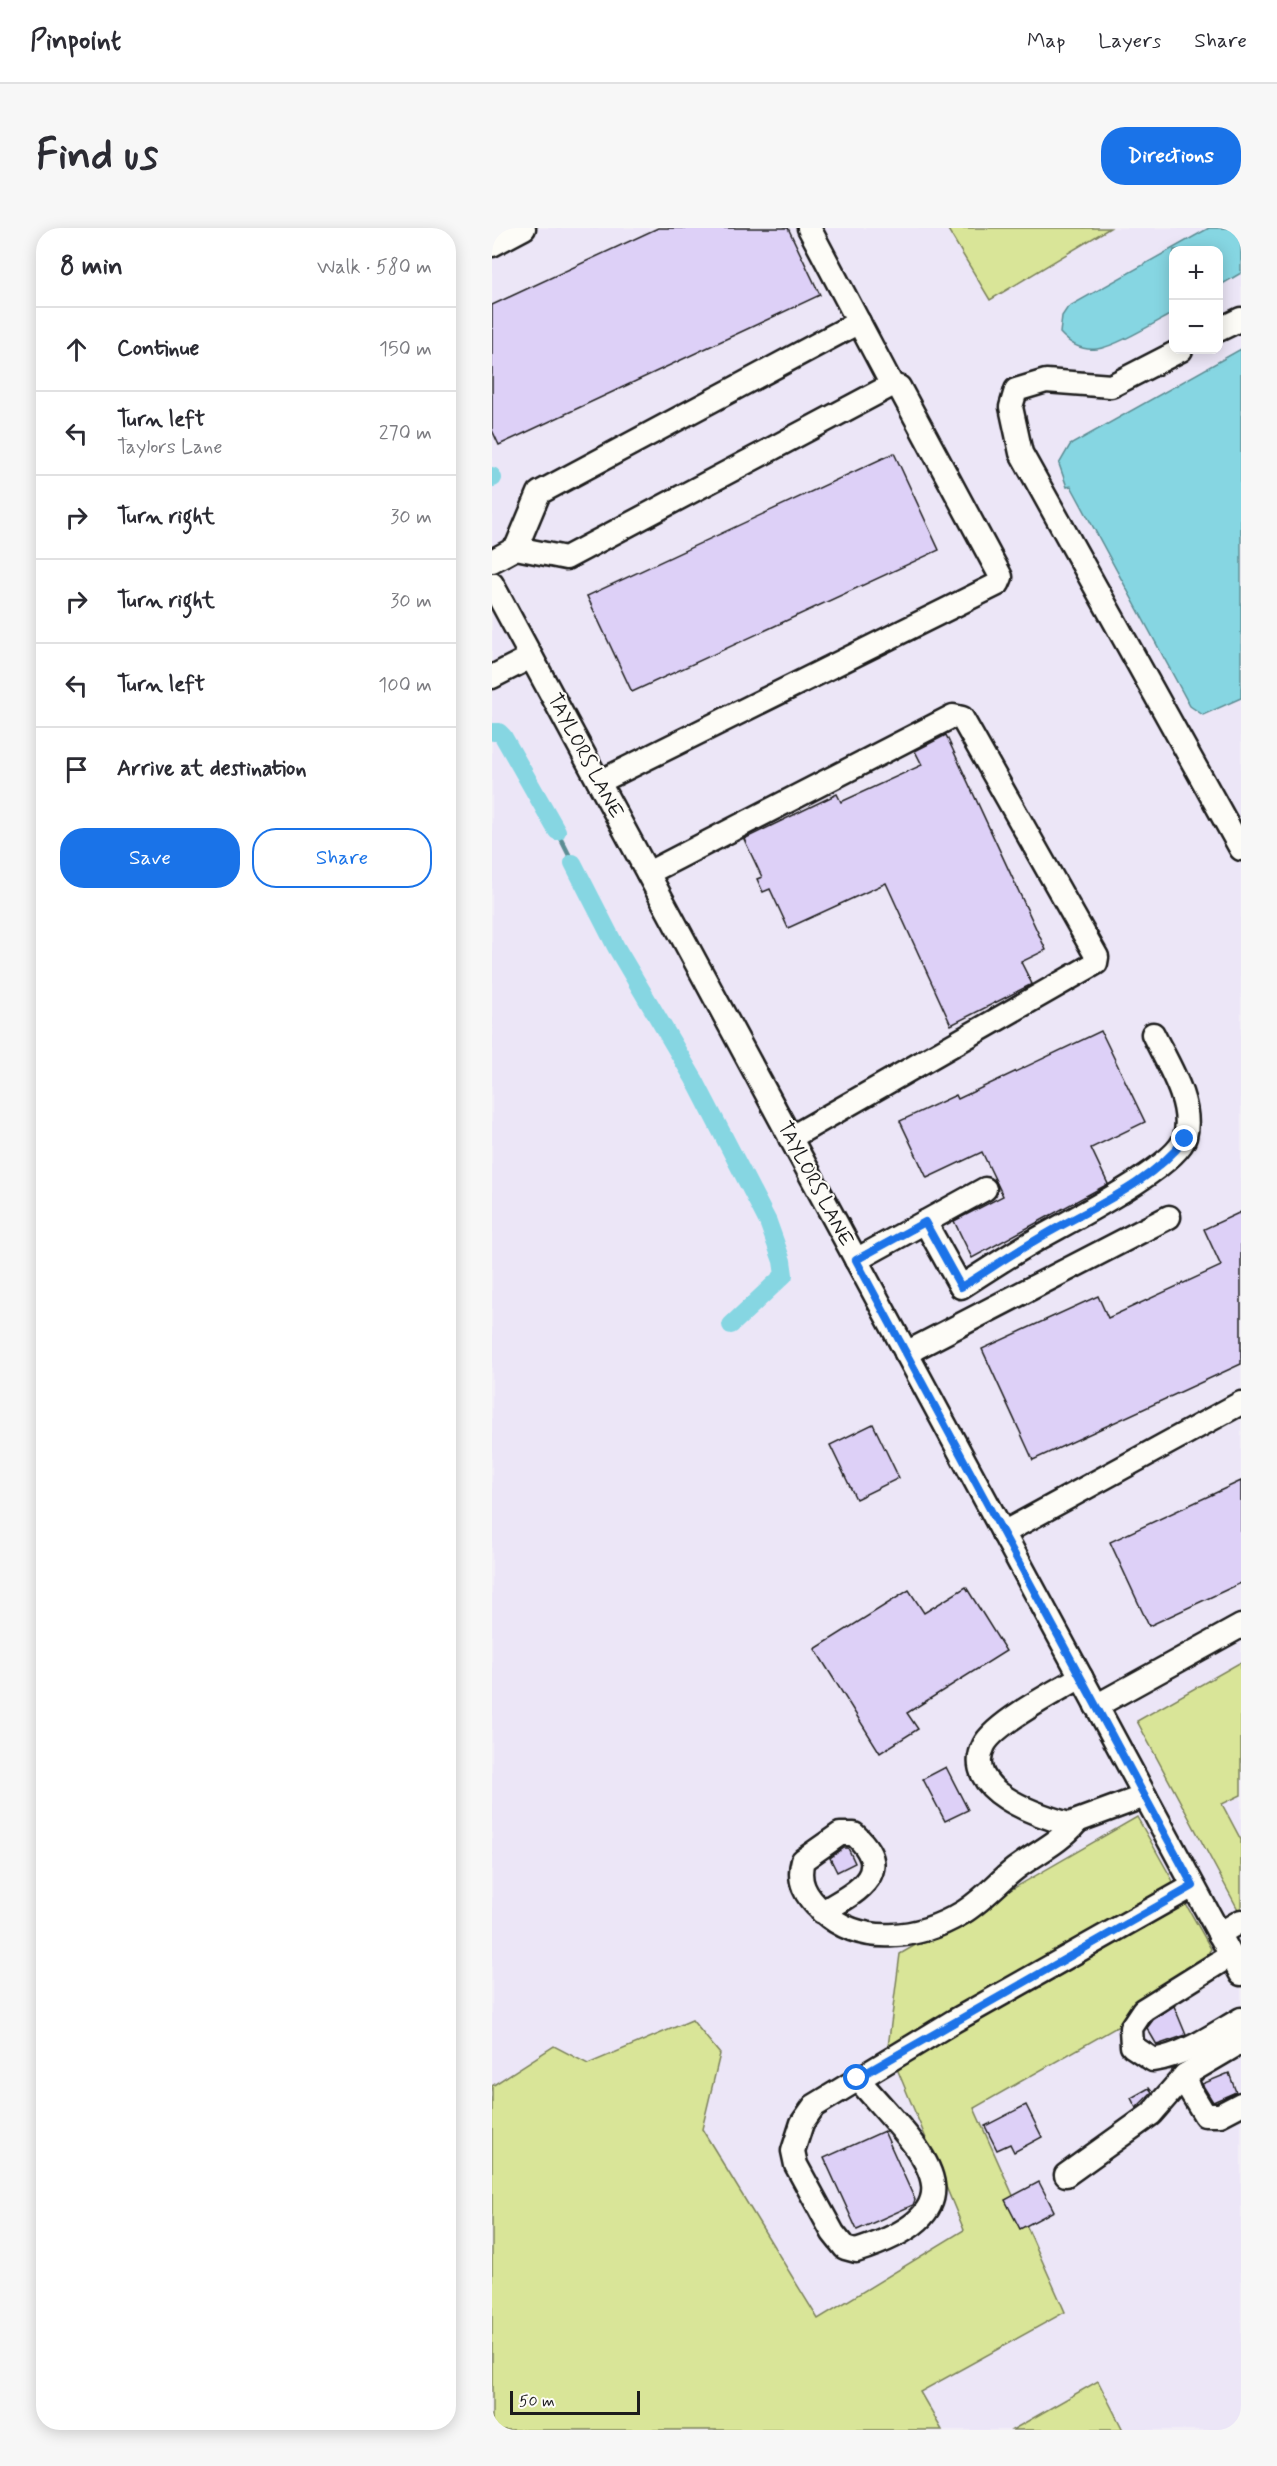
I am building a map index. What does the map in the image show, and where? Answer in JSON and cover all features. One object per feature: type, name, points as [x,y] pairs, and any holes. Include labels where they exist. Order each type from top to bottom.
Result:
[{"type":"street","points":[[492,245],[524,228]]},
{"type":"street","points":[[809,228],[892,385]]},
{"type":"street","points":[[1223,328],[1241,319]]},
{"type":"street","points":[[492,561],[516,548],[539,493],[859,322]]},
{"type":"street","points":[[1173,354],[1111,386],[1046,381],[1016,390],[1011,407],[1021,453],[1241,849]]},
{"type":"street","points":[[516,548],[566,558],[892,385],[899,387],[1001,577],[998,584],[599,782]]},
{"type":"street","name":"TAYLORS LANE","points":[[492,584],[1236,1965]]},
{"type":"street","points":[[492,677],[531,657]]},
{"type":"street","points":[[648,873],[953,716],[962,718],[1097,957],[1096,963],[790,1138]]},
{"type":"street","points":[[925,1222],[961,1287],[1030,1243],[1136,1183],[1167,1158],[1185,1139],[1185,1116],[1178,1087],[1153,1034]]},
{"type":"street","points":[[856,1260],[985,1189]]},
{"type":"street","points":[[906,1353],[1169,1217]]},
{"type":"street","points":[[1004,1533],[1241,1403]]},
{"type":"street","points":[[1096,1706],[1241,1626]]},
{"type":"street","points":[[1081,1677],[1014,1718],[992,1735],[984,1745],[980,1757],[984,1781],[993,1791],[1062,1822],[1076,1823],[1145,1796]]},
{"type":"street","points":[[822,1912],[833,1922],[870,1935],[896,1936],[932,1927],[962,1913],[1016,1869],[1064,1837],[1076,1823]]},
{"type":"street","points":[[853,2080],[925,2160],[936,2191],[934,2200],[919,2221],[870,2247],[856,2251],[845,2248],[832,2234],[796,2165],[793,2151],[802,2123],[814,2106],[853,2080],[1193,1886]]},
{"type":"street","points":[[1219,1934],[1241,1921]]},
{"type":"street","points":[[1232,2024],[1167,2058],[1153,2060],[1132,2046],[1131,2028],[1143,2010],[1236,1965]]},
{"type":"street","points":[[1066,2175],[1151,2114],[1185,2075],[1241,2042]]},
{"type":"street","points":[[1185,2075],[1191,2092],[1205,2115],[1221,2115],[1241,2103]]},
{"type":"shaded area","points":[[492,228],[1241,228],[1241,2430],[492,2430]]},
{"type":"green space","points":[[947,228],[1110,228],[990,300]]},
{"type":"green space","points":[[1241,1662],[1241,1795],[1222,1804],[1241,1840],[1241,1915],[1137,1721]]},
{"type":"green space","points":[[1137,1817],[1211,1949],[1184,1989],[974,2108],[1065,2312],[920,2392],[942,2430],[492,2430],[492,2086],[554,2046],[588,2064],[692,2020],[720,2054],[702,2129],[818,2319],[964,2230],[888,2047],[900,1954]]},
{"type":"green space","points":[[1098,2381],[1123,2430],[1012,2430]]},
{"type":"water","points":[[1209,228],[1241,228],[1241,273],[1223,284],[1223,246],[1177,246]]},
{"type":"water","points":[[1169,250],[1169,315],[1105,347],[1086,349],[1076,346],[1060,333],[1062,316],[1068,307]]},
{"type":"water","points":[[1241,349],[1241,698],[1203,715],[1190,706],[1071,486],[1067,487],[1059,464],[1070,445]]},
{"type":"building","points":[[658,228],[788,228],[820,295],[499,445],[492,430],[492,305]]},
{"type":"building","points":[[894,453],[939,550],[632,692],[587,596]]},
{"type":"building","points":[[946,735],[1046,950],[1021,962],[1032,984],[951,1025],[886,883],[788,928],[770,889],[763,892],[757,879],[762,877],[744,839],[837,794],[841,802],[922,765],[915,751]]},
{"type":"building","points":[[1101,1031],[1145,1122],[1091,1148],[1108,1184],[972,1258],[954,1221],[1003,1196],[982,1152],[927,1178],[900,1121],[956,1095],[958,1099]]},
{"type":"building","points":[[1241,1212],[1241,1364],[1033,1460],[982,1349],[1098,1296],[1108,1318],[1221,1266],[1204,1229]]},
{"type":"building","points":[[873,1424],[899,1478],[856,1499],[830,1445]]},
{"type":"building","points":[[1241,1481],[1241,1583],[1149,1626],[1110,1542]]},
{"type":"building","points":[[966,1587],[1006,1651],[907,1713],[918,1729],[880,1753],[815,1649],[909,1590],[924,1613]]},
{"type":"building","points":[[946,1767],[968,1810],[945,1821],[923,1779]]},
{"type":"building","points":[[844,1848],[848,1848],[855,1863],[837,1872],[830,1858]]},
{"type":"building","points":[[1174,2006],[1186,2035],[1157,2045],[1147,2028],[1153,2020]]},
{"type":"building","points":[[1229,2073],[1236,2092],[1213,2102],[1202,2084]]},
{"type":"building","points":[[1149,2088],[1152,2092],[1136,2108],[1131,2098]]},
{"type":"building","points":[[1026,2105],[1042,2137],[1014,2152],[1010,2144],[997,2150],[985,2126]]},
{"type":"building","points":[[884,2131],[915,2200],[913,2205],[857,2230],[824,2158]]},
{"type":"building","points":[[1039,2182],[1054,2211],[1020,2229],[1005,2200]]},
{"type":"waterway","points":[[493,732],[499,732],[503,736],[557,831]]},
{"type":"waterway","points":[[557,831],[573,863]]},
{"type":"waterway","points":[[573,863],[616,947],[694,1079],[768,1222],[782,1261],[784,1275],[731,1325]]},
{"type":"route","points":[[857,2078],[1193,1886],[856,1260],[925,1222],[961,1287],[1030,1243],[1136,1183],[1175,1151],[1185,1139]]}]
